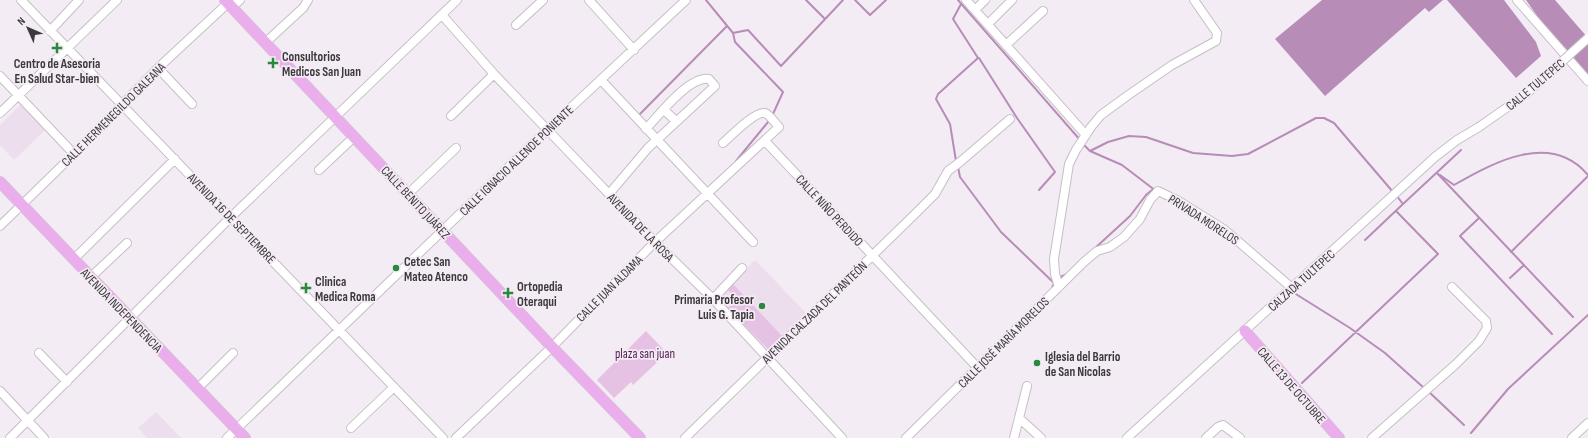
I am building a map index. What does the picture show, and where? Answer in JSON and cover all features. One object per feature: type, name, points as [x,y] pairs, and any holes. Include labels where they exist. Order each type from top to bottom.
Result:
[{"type":"main road","name":"CALLE BENITO JUÁREZ","points":[[231,3],[265,43],[640,438]]},
{"type":"main road","name":"AVENIDA INDEPENDENCIA","points":[[0,182],[245,438]]},
{"type":"main road","name":"CALLE 13 DE OCTUBRE","points":[[1245,331],[1339,438]]},
{"type":"street","name":"AVENIDA 16 DE SEPTIEMBRE","points":[[21,0],[175,158],[442,438]]},
{"type":"street","points":[[50,31],[79,0]]},
{"type":"street","points":[[0,113],[117,0]]},
{"type":"street","points":[[265,43],[303,8],[308,0]]},
{"type":"street","points":[[10,438],[230,217],[457,0]]},
{"type":"street","points":[[516,25],[543,0]]},
{"type":"street","points":[[589,0],[634,50]]},
{"type":"street","name":"CALLE IGNACIO ALLENDE PONIENTE","points":[[227,438],[442,230],[686,0]]},
{"type":"street","points":[[966,0],[1085,138]]},
{"type":"street","points":[[975,10],[985,0]]},
{"type":"street","points":[[988,24],[1012,0]]},
{"type":"street","points":[[1059,287],[1054,264],[1056,242],[1068,170],[1076,150],[1101,115],[1172,65],[1216,41],[1218,36],[1216,31],[1194,0]]},
{"type":"street","points":[[1517,0],[1588,81]]},
{"type":"street","name":"CALLE HERMENEGILDO GALEANA","points":[[0,226],[74,154],[158,68],[231,3]]},
{"type":"street","points":[[1006,45],[1043,11]]},
{"type":"street","name":"AVENIDA DE LA ROSA","points":[[442,15],[494,74],[655,242],[712,299],[842,438]]},
{"type":"street","name":"CALLE TULTEPEC","points":[[1479,127],[1526,94],[1588,38]]},
{"type":"street","points":[[158,68],[192,104]]},
{"type":"street","points":[[451,116],[494,74]]},
{"type":"street","points":[[0,76],[74,154]]},
{"type":"street","points":[[609,194],[636,160],[715,86],[709,79],[698,79],[688,86],[646,128]]},
{"type":"street","points":[[601,80],[753,242]]},
{"type":"street","points":[[664,110],[676,122]]},
{"type":"street","name":"CALLE JUAN ALDAMA","points":[[456,438],[552,347],[655,242],[779,127],[764,113],[753,118],[723,143]]},
{"type":"street","name":"AVENIDA CALZADA DEL PANTEÓN","points":[[685,438],[935,194],[942,184],[945,174],[951,168],[960,162],[1010,118]]},
{"type":"street","name":"CALZADA TULTEPEC","points":[[1127,438],[1448,147],[1479,127]]},
{"type":"street","points":[[319,170],[354,137]]},
{"type":"street","name":"CALLE NIÑO PERDIDO","points":[[765,141],[977,367]]},
{"type":"street","points":[[408,194],[456,148]]},
{"type":"street","points":[[74,259],[175,158]]},
{"type":"street","name":"PRIVADA MORELOS","points":[[1103,248],[1110,247],[1124,237],[1140,219],[1150,200],[1159,191],[1225,230],[1292,289]]},
{"type":"street","points":[[91,277],[127,243]]},
{"type":"street","name":"CALLE JOSÉ MARÍA MORELOS","points":[[906,438],[1088,258],[1103,248]]},
{"type":"street","points":[[712,299],[742,268]]},
{"type":"street","points":[[1372,438],[1472,349],[1484,334],[1488,325],[1480,314],[1452,287]]},
{"type":"street","points":[[39,353],[67,382]]},
{"type":"street","points":[[198,388],[233,353]]},
{"type":"street","points":[[1014,438],[1028,386]]},
{"type":"street","points":[[350,428],[394,387]]},
{"type":"street","points":[[0,391],[44,438]]},
{"type":"street","points":[[1019,418],[1041,438]]},
{"type":"street","points":[[1572,438],[1588,423]]},
{"type":"street","points":[[1206,438],[1218,427],[1224,425],[1240,438]]},
{"type":"shaded area","points":[[1322,0],[1443,0],[1429,12],[1425,8],[1325,96],[1275,39]]},
{"type":"shaded area","points":[[1447,0],[1504,0],[1536,42],[1541,56],[1516,78]]},
{"type":"shaded area","points":[[1526,0],[1555,0],[1588,38],[1588,78],[1551,36]]},
{"type":"shaded area","points":[[23,102],[47,128],[14,160],[0,145],[0,125]]},
{"type":"shaded area","name":"Primaria Profesor Luis G. Tapia","points":[[755,260],[806,313],[768,350],[717,298]]},
{"type":"shaded area","points":[[156,412],[181,438],[147,438],[138,428]]},
{"type":"green space","points":[[733,284],[782,336],[768,349],[728,308],[737,299],[727,289]]},
{"type":"green space","name":"plaza san juan","points":[[646,331],[667,353],[633,385],[631,382],[614,398],[597,380]]},
{"type":"waterway","points":[[706,0],[733,33],[735,42],[783,92],[773,114]]},
{"type":"waterway","points":[[806,0],[825,19]]},
{"type":"waterway","points":[[733,33],[748,30],[781,66],[843,0]]},
{"type":"waterway","points":[[855,0],[870,15],[886,0]]},
{"type":"waterway","points":[[958,0],[1081,141]]},
{"type":"waterway","points":[[956,161],[950,124],[936,99],[938,94],[978,58],[953,19],[961,4]]},
{"type":"waterway","points":[[638,116],[727,26]]},
{"type":"waterway","points":[[979,58],[1017,118],[1055,172],[1039,190]]},
{"type":"waterway","points":[[1090,151],[1108,142],[1129,136],[1146,137],[1193,153],[1232,156],[1248,154],[1316,118],[1324,118],[1334,123],[1393,192]]},
{"type":"waterway","points":[[736,161],[768,122]]},
{"type":"waterway","points":[[1083,144],[1090,151],[1122,165],[1156,191]]},
{"type":"waterway","points":[[1396,195],[1403,204],[1461,150]]},
{"type":"waterway","points":[[1440,175],[1454,185],[1504,160],[1522,155],[1540,153],[1557,155],[1573,162],[1588,175]]},
{"type":"waterway","points":[[958,167],[960,177],[1001,232],[1054,283],[1052,288]]},
{"type":"waterway","points":[[1437,173],[1573,317]]},
{"type":"waterway","points":[[1511,252],[1588,176]]},
{"type":"waterway","points":[[1094,249],[1130,216],[1146,195],[1152,190]]},
{"type":"waterway","points":[[1365,240],[1403,204]]},
{"type":"waterway","points":[[1302,383],[1438,254],[1396,211]]},
{"type":"waterway","points":[[1479,218],[1460,236],[1552,334]]},
{"type":"waterway","points":[[1510,278],[1524,265]]},
{"type":"waterway","points":[[1058,278],[1067,274]]},
{"type":"waterway","points":[[1291,291],[1350,328],[1385,353],[1424,388]]},
{"type":"waterway","points":[[1471,433],[1508,389],[1588,315]]},
{"type":"waterway","points":[[1428,391],[1464,425]]},
{"type":"place","name":"Centro de Asesoria En Salud Star-bien","points":[[57,48]]},
{"type":"place","name":"Consultorios Medicos San Juan","points":[[273,63]]},
{"type":"place","name":"Cetec San Mateo Atenco","points":[[396,268]]},
{"type":"place","name":"Clinica Medica Roma","points":[[306,288]]},
{"type":"place","name":"Ortopedia Oteraqui","points":[[508,293]]},
{"type":"place","name":"Primaria Profesor Luis G. Tapia","points":[[762,306]]},
{"type":"place","name":"Iglesia del Barrio de San Nicolas","points":[[1037,363]]}]
